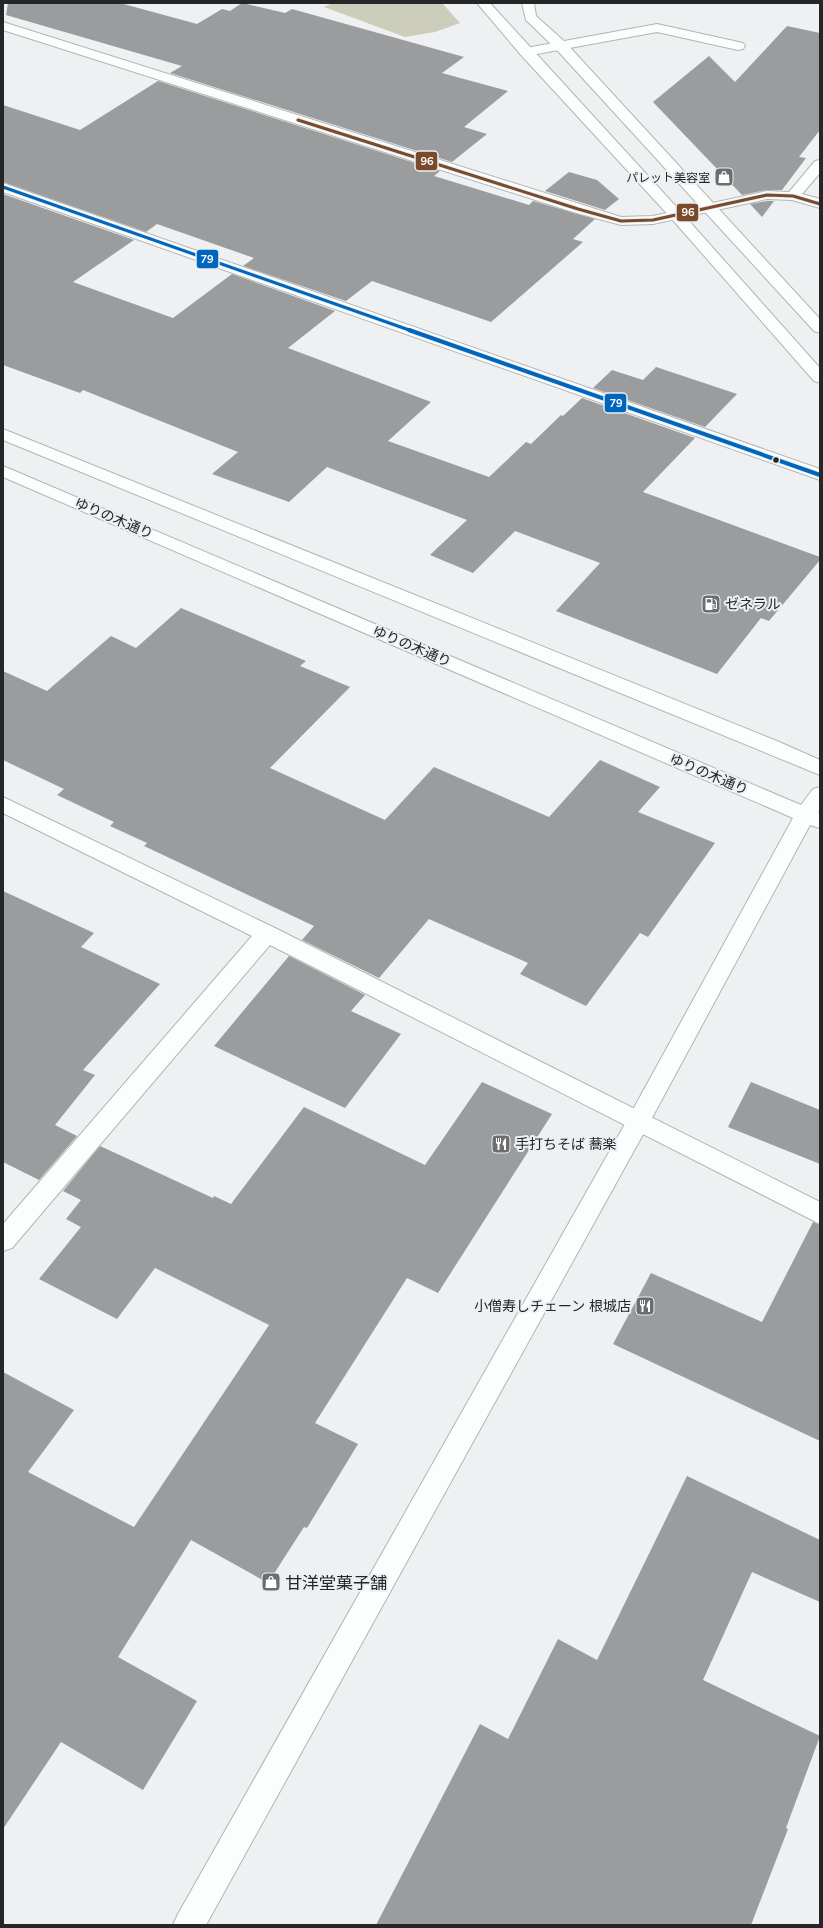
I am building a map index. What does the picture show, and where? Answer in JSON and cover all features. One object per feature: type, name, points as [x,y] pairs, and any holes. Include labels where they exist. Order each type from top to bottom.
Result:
[{"type":"street","points":[[483,3],[676,215],[820,378]]},
{"type":"street","points":[[528,3],[530,17],[560,45],[820,328]]},
{"type":"street","points":[[3,26],[578,209],[620,221],[653,220],[767,195],[793,196],[820,204]]},
{"type":"street","points":[[526,52],[657,28],[738,46]]},
{"type":"street","points":[[793,196],[820,164]]},
{"type":"street","points":[[3,187],[820,475]]},
{"type":"street","points":[[3,434],[770,746],[820,768]]},
{"type":"street","name":"ゆりの木通り","points":[[3,471],[812,818]]},
{"type":"street","points":[[189,1925],[638,1122],[812,818],[820,794]]},
{"type":"street","points":[[3,804],[267,934],[820,1214]]},
{"type":"street","points":[[3,1241],[267,934]]},
{"type":"green space","points":[[333,3],[442,3],[460,23],[435,32],[405,37],[324,7]]},
{"type":"building","points":[[8,3],[120,3],[197,24],[222,9],[230,11],[242,3],[285,13],[292,9],[464,57],[442,73],[508,91],[464,127],[487,134],[452,162],[170,73],[182,66],[6,15]]},
{"type":"building","points":[[787,26],[820,33],[820,130],[799,157],[806,158],[782,190],[767,190],[742,195],[653,102],[709,56],[735,82]]},
{"type":"building","points":[[158,81],[440,171],[434,176],[529,205],[533,201],[595,219],[573,239],[583,242],[491,322],[372,281],[346,301],[243,266],[254,258],[157,224],[146,232],[3,182],[3,105],[80,130]]},
{"type":"building","points":[[569,172],[597,180],[619,199],[605,210],[545,191]]},
{"type":"building","points":[[3,194],[134,240],[73,282],[173,318],[232,274],[335,311],[288,348],[431,402],[388,441],[489,477],[526,442],[531,444],[561,415],[563,416],[582,398],[695,438],[643,492],[820,557],[820,560],[769,621],[761,618],[717,674],[556,611],[600,563],[515,531],[473,573],[430,555],[467,520],[327,467],[289,502],[212,474],[238,452],[83,390],[80,393],[3,365]]},
{"type":"building","points":[[774,201],[762,217],[750,204]]},
{"type":"building","points":[[656,367],[737,394],[705,427],[593,388],[612,370],[643,380]]},
{"type":"building","points":[[181,608],[306,661],[300,666],[350,687],[270,768],[385,820],[434,767],[549,817],[600,760],[660,787],[638,812],[715,843],[648,937],[640,933],[586,1006],[520,974],[528,963],[429,919],[379,978],[302,940],[314,926],[144,846],[147,843],[110,826],[114,822],[57,795],[64,789],[3,760],[3,671],[47,691],[111,636],[136,648]]},
{"type":"building","points":[[3,891],[94,933],[81,947],[160,984],[83,1070],[95,1075],[55,1125],[77,1136],[39,1180],[3,1162]]},
{"type":"building","points":[[289,956],[365,995],[351,1011],[401,1034],[345,1108],[214,1046]]},
{"type":"building","points":[[482,1082],[552,1114],[438,1293],[407,1278],[315,1423],[358,1444],[307,1528],[304,1527],[268,1583],[191,1540],[118,1657],[197,1701],[143,1790],[61,1742],[3,1829],[3,1372],[74,1410],[28,1472],[134,1527],[269,1325],[155,1268],[117,1319],[39,1279],[81,1227],[66,1219],[81,1200],[63,1191],[100,1146],[213,1198],[214,1196],[231,1204],[304,1107],[425,1165]]},
{"type":"building","points":[[751,1082],[820,1110],[820,1164],[728,1127]]},
{"type":"building","points":[[813,1222],[820,1225],[820,1441],[613,1344],[651,1273],[762,1322]]},
{"type":"building","points":[[687,1476],[820,1540],[820,1602],[752,1572],[703,1680],[820,1736],[786,1828],[788,1829],[751,1925],[376,1925],[480,1724],[508,1739],[558,1639],[597,1660]]},
{"type":"transit line","name":"96","points":[[298,120],[578,209],[621,221],[653,220],[767,195],[793,196],[820,204]]},
{"type":"transit line","name":"79","points":[[3,187],[820,475]]},
{"type":"place","name":"パレット美容室","points":[[724,177]]},
{"type":"place","name":"ゼネラル","points":[[711,604]]},
{"type":"place","name":"手打ちそば 蕎楽","points":[[501,1144]]},
{"type":"place","name":"小僧寿しチェーン 根城店","points":[[645,1306]]},
{"type":"place","name":"甘洋堂菓子舗","points":[[271,1582]]}]
